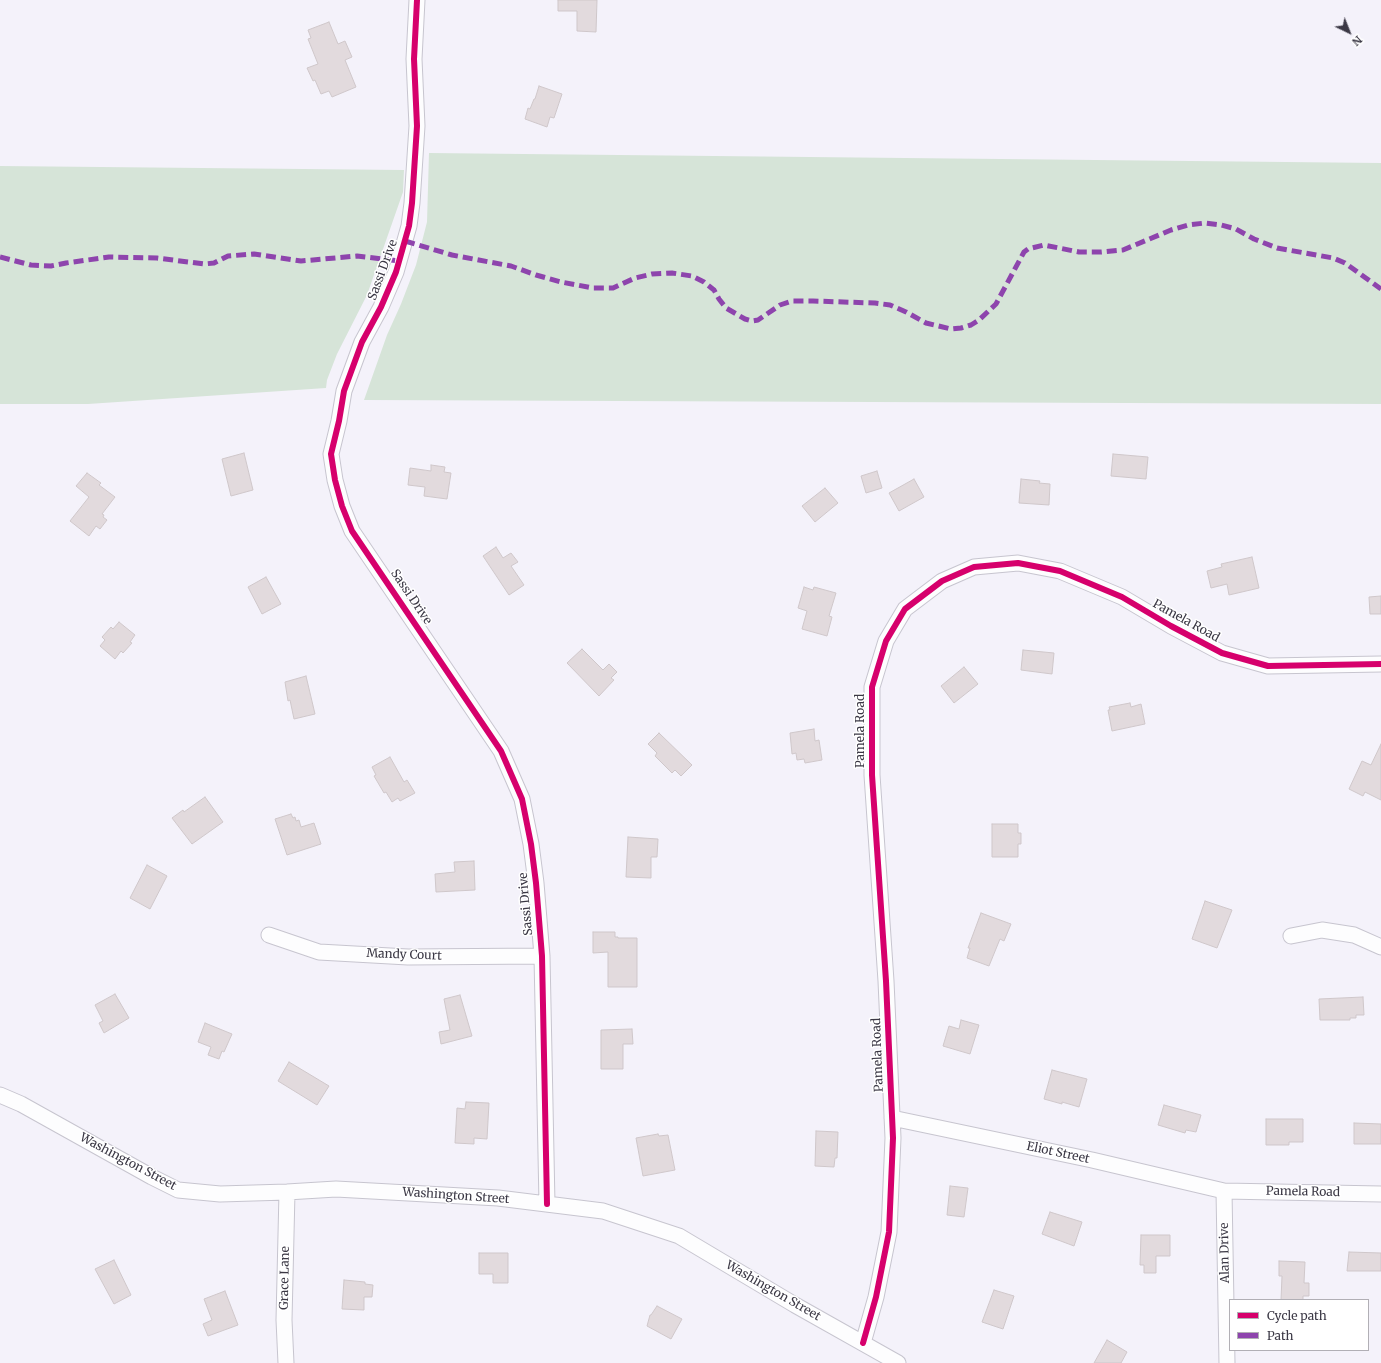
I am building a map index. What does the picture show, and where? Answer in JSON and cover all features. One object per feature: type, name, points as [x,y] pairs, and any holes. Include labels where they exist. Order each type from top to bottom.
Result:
[{"type":"street","name":"Sassi Drive","points":[[417,0],[414,59],[417,126],[409,226],[396,272],[381,307],[362,342],[348,376],[331,454],[335,480],[342,506],[352,531],[501,751],[522,799],[531,844],[536,883],[542,956],[547,1204]]},
{"type":"street","name":"Pamela Road","points":[[863,1343],[876,1297],[889,1232],[893,1138],[886,981],[872,775],[872,687],[886,641],[905,609],[942,581],[974,567],[1018,564],[1060,571],[1122,597],[1171,626],[1222,653],[1268,666],[1381,664]]},
{"type":"street","points":[[1291,936],[1322,930],[1354,935],[1381,947]]},
{"type":"street","name":"Mandy Court","points":[[269,934],[319,952],[408,957],[542,956]]},
{"type":"street","name":"Washington Street","points":[[0,1095],[21,1104],[152,1178],[178,1190],[220,1194],[336,1189],[498,1198],[603,1211],[679,1236],[898,1363]]},
{"type":"street","name":"Eliot Street","points":[[892,1118],[1092,1160],[1224,1191]]},
{"type":"street","name":"Pamela Road","points":[[1224,1191],[1381,1194]]},
{"type":"street","name":"Alan Drive","points":[[1224,1191],[1227,1363]]},
{"type":"street","name":"Grace Lane","points":[[286,1363],[284,1320],[287,1192]]},
{"type":"green space","points":[[429,153],[1381,163],[1381,404],[364,400],[387,335],[416,265],[427,222]]},
{"type":"green space","points":[[0,166],[404,170],[403,192],[367,295],[337,354],[327,380],[326,388],[88,404],[0,404]]},
{"type":"building","points":[[558,0],[597,0],[596,32],[577,31],[577,11],[558,11]]},
{"type":"building","points":[[329,22],[338,44],[345,41],[352,57],[345,60],[356,87],[332,97],[329,91],[321,94],[315,80],[313,81],[307,68],[318,64],[308,39],[311,38],[308,30]]},
{"type":"building","points":[[539,86],[562,94],[554,118],[550,117],[547,127],[525,119],[528,108],[530,109],[535,99]]},
{"type":"building","points":[[244,453],[253,490],[231,496],[222,459]]},
{"type":"building","points":[[1113,454],[1148,457],[1146,479],[1111,476]]},
{"type":"building","points":[[431,465],[445,467],[444,472],[451,473],[447,499],[424,496],[425,487],[408,485],[410,468],[431,471]]},
{"type":"building","points":[[877,471],[882,488],[866,493],[861,476]]},
{"type":"building","points":[[87,473],[101,483],[99,485],[115,497],[102,514],[107,520],[100,529],[96,526],[89,536],[70,521],[89,497],[76,486]]},
{"type":"building","points":[[914,479],[924,497],[899,511],[889,493]]},
{"type":"building","points":[[1021,479],[1040,481],[1039,483],[1050,484],[1049,505],[1019,503]]},
{"type":"building","points":[[825,488],[838,503],[815,522],[802,506]]},
{"type":"building","points":[[496,547],[503,558],[511,553],[518,562],[511,566],[524,585],[509,595],[483,556]]},
{"type":"building","points":[[1252,557],[1259,588],[1229,595],[1227,584],[1211,588],[1207,571],[1222,567],[1221,564]]},
{"type":"building","points":[[266,577],[281,604],[262,614],[248,587]]},
{"type":"building","points":[[804,587],[813,590],[814,587],[836,593],[829,616],[832,617],[827,636],[802,629],[807,611],[798,608]]},
{"type":"building","points":[[1381,596],[1381,614],[1370,614],[1369,597]]},
{"type":"building","points":[[119,622],[135,635],[130,642],[132,643],[123,653],[121,651],[115,659],[100,646],[105,640],[102,637],[111,627],[113,629]]},
{"type":"building","points":[[582,649],[603,670],[609,664],[617,672],[611,678],[614,680],[599,696],[567,663]]},
{"type":"building","points":[[1023,650],[1054,653],[1052,674],[1021,670]]},
{"type":"building","points":[[964,667],[978,684],[954,703],[941,686]]},
{"type":"building","points":[[306,676],[315,714],[294,719],[290,700],[288,701],[285,682]]},
{"type":"building","points":[[1130,703],[1131,707],[1141,704],[1145,724],[1112,731],[1108,710],[1110,710],[1109,707]]},
{"type":"building","points":[[814,729],[815,741],[819,740],[822,760],[805,763],[804,759],[797,760],[796,753],[792,754],[790,733]]},
{"type":"building","points":[[659,733],[692,765],[681,776],[675,770],[672,773],[655,756],[657,753],[648,744]]},
{"type":"building","points":[[1381,744],[1381,800],[1365,792],[1363,796],[1349,789],[1362,761],[1371,765]]},
{"type":"building","points":[[390,757],[404,782],[407,780],[415,793],[400,801],[398,798],[392,802],[386,792],[384,793],[374,776],[376,775],[372,767]]},
{"type":"building","points":[[205,797],[223,822],[192,844],[172,818],[183,810],[184,812]]},
{"type":"building","points":[[291,814],[293,818],[295,817],[296,821],[299,820],[301,827],[314,823],[321,844],[287,855],[275,819]]},
{"type":"building","points":[[992,824],[1018,824],[1018,833],[1021,833],[1021,844],[1018,844],[1018,857],[992,857]]},
{"type":"building","points":[[628,837],[658,839],[657,857],[651,857],[651,878],[626,877]]},
{"type":"building","points":[[474,861],[475,890],[436,892],[435,874],[455,872],[454,862]]},
{"type":"building","points":[[147,865],[167,876],[150,909],[130,898]]},
{"type":"building","points":[[1205,901],[1232,910],[1217,948],[1192,939]]},
{"type":"building","points":[[981,913],[1011,924],[1004,941],[1000,939],[989,966],[967,958],[970,948],[968,948]]},
{"type":"building","points":[[593,932],[615,932],[615,937],[618,938],[637,938],[637,987],[608,987],[608,952],[593,953]]},
{"type":"building","points":[[115,994],[129,1018],[104,1033],[99,1023],[103,1021],[95,1005]]},
{"type":"building","points":[[460,995],[472,1036],[441,1044],[439,1032],[450,1030],[444,999]]},
{"type":"building","points":[[1363,997],[1364,1015],[1356,1015],[1356,1018],[1350,1018],[1350,1020],[1320,1020],[1319,999]]},
{"type":"building","points":[[961,1020],[979,1025],[970,1054],[943,1046],[949,1026],[959,1029]]},
{"type":"building","points":[[205,1023],[232,1034],[224,1052],[222,1051],[219,1059],[208,1055],[211,1047],[198,1042]]},
{"type":"building","points":[[632,1029],[633,1044],[623,1044],[623,1069],[601,1069],[601,1030]]},
{"type":"building","points":[[289,1062],[329,1086],[317,1105],[278,1081]]},
{"type":"building","points":[[1052,1070],[1087,1079],[1079,1107],[1044,1099]]},
{"type":"building","points":[[466,1102],[489,1103],[487,1139],[474,1138],[474,1144],[455,1143],[457,1108],[465,1109]]},
{"type":"building","points":[[1164,1105],[1201,1115],[1196,1132],[1186,1130],[1185,1133],[1158,1125]]},
{"type":"building","points":[[1266,1119],[1303,1119],[1303,1142],[1289,1142],[1289,1145],[1266,1145]]},
{"type":"building","points":[[1354,1123],[1381,1124],[1381,1144],[1354,1144]]},
{"type":"building","points":[[816,1131],[838,1132],[837,1158],[835,1158],[834,1167],[815,1166]]},
{"type":"building","points":[[658,1134],[659,1136],[668,1135],[675,1170],[643,1176],[636,1138]]},
{"type":"building","points":[[950,1186],[968,1188],[964,1217],[947,1215]]},
{"type":"building","points":[[1050,1212],[1082,1222],[1074,1246],[1042,1234]]},
{"type":"building","points":[[1141,1235],[1170,1235],[1170,1256],[1156,1256],[1156,1273],[1144,1273],[1144,1265],[1140,1265]]},
{"type":"building","points":[[1349,1252],[1381,1253],[1381,1271],[1347,1271]]},
{"type":"building","points":[[479,1253],[508,1253],[508,1283],[493,1283],[493,1274],[479,1274]]},
{"type":"building","points":[[114,1260],[131,1295],[114,1304],[95,1269]]},
{"type":"building","points":[[1279,1261],[1305,1262],[1304,1283],[1309,1283],[1309,1296],[1303,1296],[1303,1299],[1281,1299],[1282,1276],[1279,1276]]},
{"type":"building","points":[[344,1280],[365,1282],[365,1284],[373,1285],[372,1297],[364,1297],[364,1310],[342,1309]]},
{"type":"building","points":[[994,1290],[1014,1296],[1003,1329],[982,1322]]},
{"type":"building","points":[[225,1291],[238,1325],[208,1336],[203,1324],[212,1320],[204,1299]]},
{"type":"building","points":[[657,1306],[682,1319],[671,1339],[647,1326],[650,1315]]},
{"type":"building","points":[[1107,1340],[1127,1352],[1121,1363],[1094,1363]]},
{"type":"marked path","points":[[405,241],[452,255],[511,266],[561,282],[593,288],[613,288],[635,278],[652,274],[672,273],[692,276],[704,282],[714,290],[726,308],[745,319],[752,321],[758,320],[780,305],[792,301],[875,303],[890,305],[926,323],[951,329],[961,328],[971,325],[979,320],[996,304],[1024,252],[1028,249],[1044,245],[1079,252],[1123,250],[1171,230],[1188,225],[1205,223],[1236,229],[1254,239],[1277,248],[1333,258],[1345,263],[1381,289]]},
{"type":"marked path","points":[[0,257],[31,265],[51,266],[109,257],[157,258],[204,264],[214,263],[228,256],[254,254],[301,261],[357,256],[399,261]]},
{"type":"cycle path","points":[[417,0],[414,59],[417,126],[409,226],[396,272],[381,307],[362,342],[344,391],[331,454],[335,480],[342,506],[352,531],[501,751],[522,799],[531,844],[536,883],[542,956],[547,1204]]},
{"type":"cycle path","points":[[863,1343],[876,1297],[889,1232],[893,1138],[886,981],[872,775],[872,687],[886,641],[905,609],[942,581],[974,567],[1018,563],[1060,571],[1122,597],[1171,626],[1222,653],[1268,666],[1381,664]]}]
